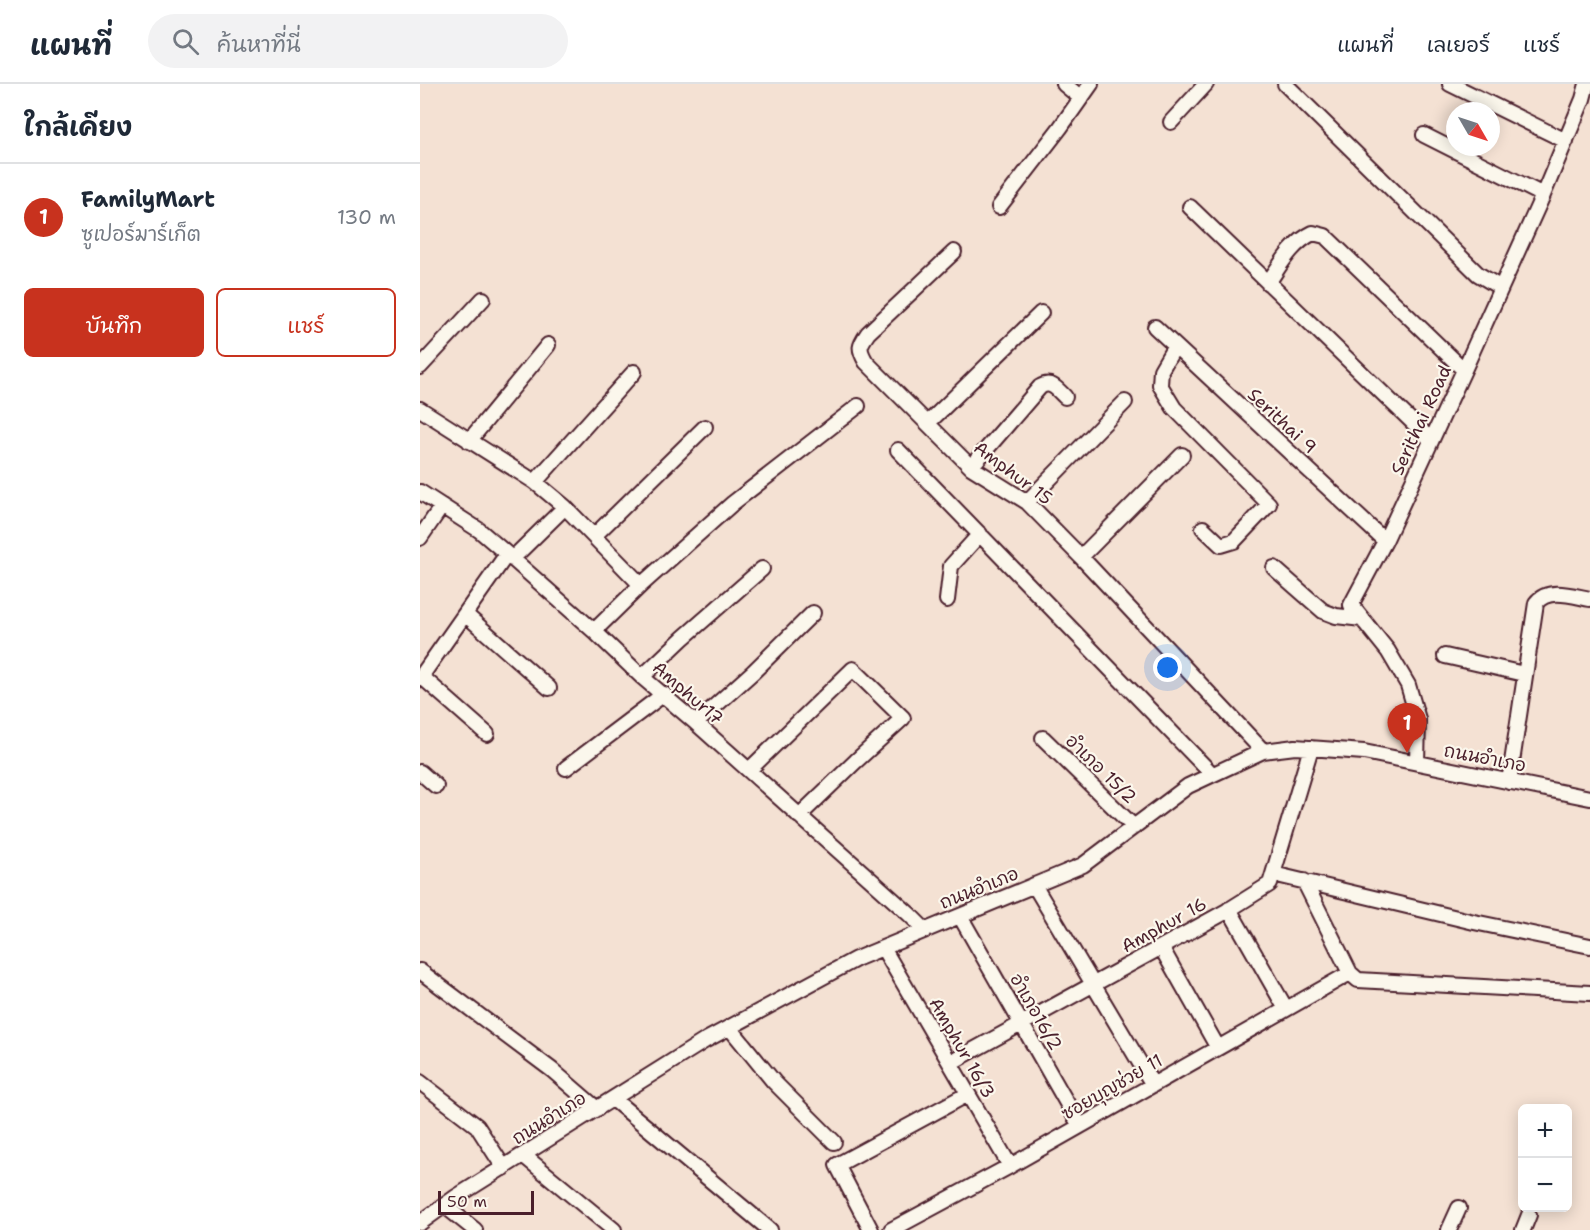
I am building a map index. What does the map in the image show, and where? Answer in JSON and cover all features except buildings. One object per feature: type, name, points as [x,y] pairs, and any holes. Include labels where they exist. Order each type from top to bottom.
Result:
[{"type":"street","points":[[1064,84],[1081,98]]},
{"type":"street","points":[[999,207],[1091,84]]},
{"type":"street","points":[[1171,122],[1206,84]]},
{"type":"street","points":[[1285,84],[1478,274],[1501,288]]},
{"type":"street","points":[[1450,84],[1566,141]]},
{"type":"street","name":"Serithai Road","points":[[1417,763],[1418,719],[1408,685],[1388,651],[1351,604],[1385,541],[1464,370],[1543,195],[1583,99],[1587,84]]},
{"type":"street","points":[[1424,135],[1543,195]]},
{"type":"street","points":[[1190,207],[1431,440]]},
{"type":"street","points":[[1268,284],[1293,247],[1302,238],[1313,233],[1324,236],[1464,370]]},
{"type":"street","name":"Amphur 15","points":[[954,252],[868,333],[861,343],[860,352],[866,362],[971,467],[1027,502],[1081,556],[1263,752]]},
{"type":"street","points":[[420,367],[483,299]]},
{"type":"street","points":[[928,423],[1041,313]]},
{"type":"street","name":"Serithai 9","points":[[1155,327],[1385,541]]},
{"type":"street","points":[[469,441],[549,345]]},
{"type":"street","points":[[1175,346],[1161,370],[1160,385],[1174,408],[1269,504],[1234,541],[1221,545],[1203,528]]},
{"type":"street","points":[[535,482],[634,372]]},
{"type":"street","points":[[971,467],[1045,383],[1050,384],[1065,397]]},
{"type":"street","points":[[1027,502],[1125,402]]},
{"type":"street","points":[[594,631],[641,585],[734,503],[858,406]]},
{"type":"street","points":[[420,409],[535,482],[565,507],[641,585]]},
{"type":"street","points":[[594,536],[705,427]]},
{"type":"street","points":[[898,450],[1212,774]]},
{"type":"street","points":[[1081,556],[1182,455]]},
{"type":"street","name":"Amphur17","points":[[420,492],[479,530],[509,556],[925,930]]},
{"type":"street","points":[[420,538],[442,506]]},
{"type":"street","points":[[487,734],[421,677],[509,556],[565,507]]},
{"type":"street","points":[[947,600],[951,566],[980,534]]},
{"type":"street","points":[[1274,568],[1323,611],[1336,616],[1362,619]]},
{"type":"street","points":[[642,677],[762,569]]},
{"type":"street","points":[[1509,782],[1536,603],[1540,597],[1550,593],[1590,599]]},
{"type":"street","points":[[696,723],[753,672],[813,613]]},
{"type":"street","points":[[465,614],[549,688]]},
{"type":"street","points":[[1445,656],[1524,674]]},
{"type":"street","points":[[749,770],[853,669],[903,718],[799,816]]},
{"type":"street","points":[[566,768],[664,694]]},
{"type":"street","name":"อำเภอ 15/2","points":[[1043,738],[1134,827]]},
{"type":"street","name":"ถนนอำเภอ","points":[[420,1223],[706,1040],[856,959],[1083,865],[1188,786],[1263,752],[1295,747],[1364,753],[1590,798]]},
{"type":"street","name":"Amphur 16","points":[[950,1063],[1229,909],[1270,884],[1311,748]]},
{"type":"street","points":[[420,772],[436,786]]},
{"type":"street","points":[[1273,874],[1474,922],[1590,946]]},
{"type":"street","points":[[1304,882],[1350,973],[1358,980],[1590,993]]},
{"type":"street","points":[[1034,885],[1153,1085]]},
{"type":"street","points":[[1229,909],[1286,1009]]},
{"type":"street","name":"อำเภอ16/2","points":[[960,915],[1080,1126]]},
{"type":"street","points":[[1161,947],[1218,1048]]},
{"type":"street","name":"Amphur 16/3","points":[[883,948],[1010,1166]]},
{"type":"street","points":[[420,971],[552,1070],[597,1109]]},
{"type":"street","name":"ซอยบุญช่วย 11","points":[[891,1230],[1010,1166],[1350,973]]},
{"type":"street","points":[[730,1028],[774,1082],[834,1142]]},
{"type":"street","points":[[420,1082],[477,1126],[504,1168]]},
{"type":"street","points":[[871,1230],[837,1165],[968,1094]]},
{"type":"street","points":[[612,1099],[770,1230]]},
{"type":"street","points":[[523,1155],[614,1230]]},
{"type":"street","points":[[445,1206],[475,1230]]},
{"type":"street","points":[[1449,1230],[1459,1208]]},
{"type":"street","points":[[1523,1230],[1529,1215]]},
{"type":"place","name":"FamilyMart","points":[[1407,753]]}]
